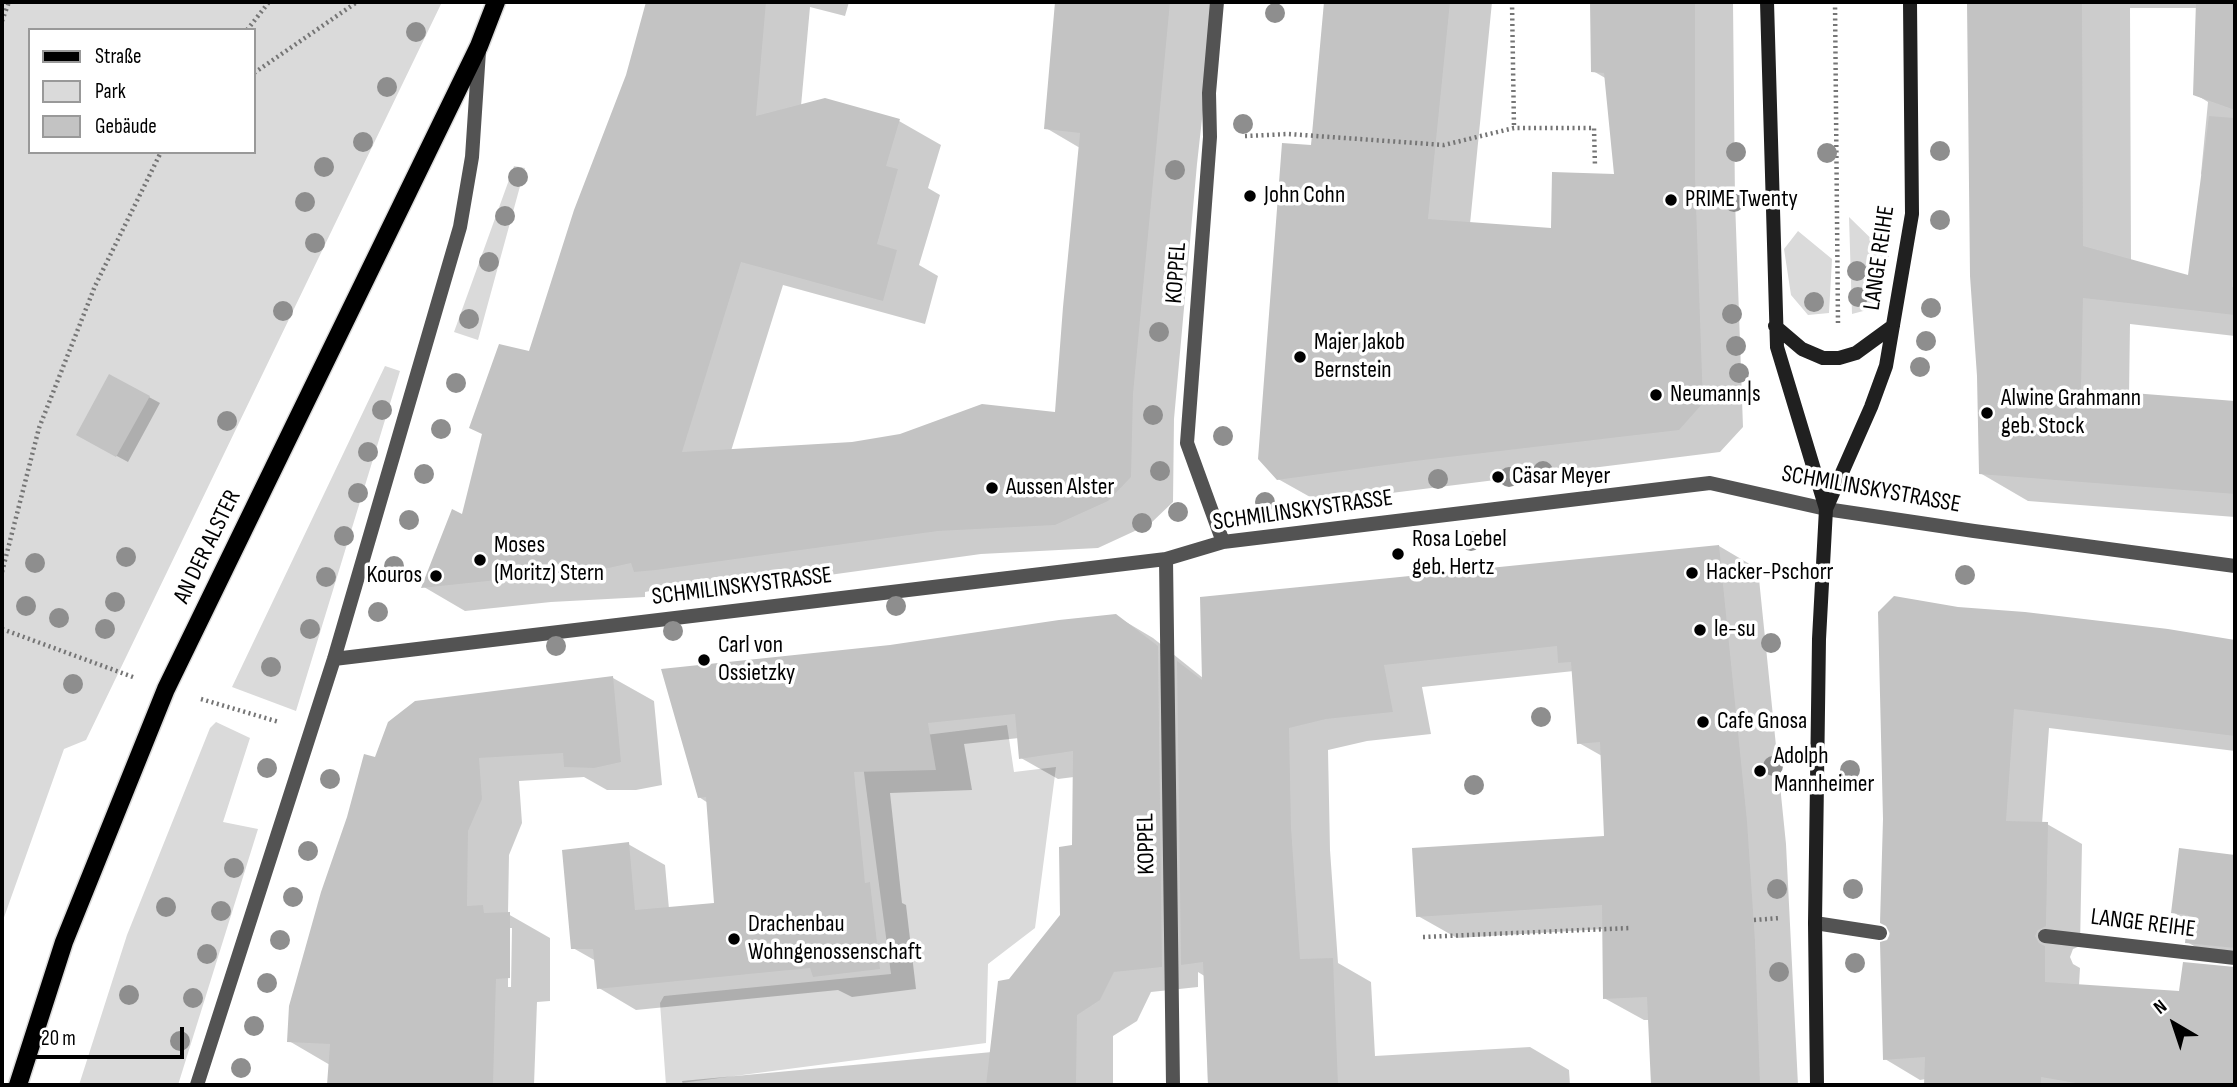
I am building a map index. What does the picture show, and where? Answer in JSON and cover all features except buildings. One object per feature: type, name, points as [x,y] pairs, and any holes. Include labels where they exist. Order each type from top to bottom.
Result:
[{"type":"main road","name":"AN DER ALSTER","points":[[18,1085],[64,942],[166,689],[479,46],[496,2]]},
{"type":"street","name":"KOPPEL","points":[[1217,2],[1209,93],[1210,137],[1187,443],[1223,542]]},
{"type":"street","name":"LANGE REIHE","points":[[1767,2],[1775,326],[1781,360],[1826,509],[1819,639],[1815,923],[1817,1085]]},
{"type":"street","name":"LANGE REIHE","points":[[1826,509],[1886,366],[1912,214],[1910,2]]},
{"type":"street","name":"AN DER ALSTER","points":[[197,1085],[334,659],[460,227],[472,157],[479,46]]},
{"type":"street","points":[[1775,326],[1802,349],[1823,358],[1839,358],[1856,353],[1893,326]]},
{"type":"street","name":"SCHMILINSKYSTRASSE","points":[[334,659],[1166,559],[1223,542],[1710,483],[1826,509],[2235,566]]},
{"type":"street","name":"KOPPEL","points":[[1166,559],[1172,1085]]},
{"type":"street","points":[[1815,923],[1880,933]]},
{"type":"street","name":"LANGE REIHE","points":[[2045,936],[2235,958]]},
{"type":"path","points":[[2,21],[9,2]]},
{"type":"path","points":[[249,28],[270,2]]},
{"type":"path","points":[[256,72],[357,2]]},
{"type":"path","points":[[1512,2],[1514,128]]},
{"type":"path","points":[[1835,2],[1839,358]]},
{"type":"path","points":[[1210,137],[1288,134],[1444,145],[1514,128],[1594,128],[1595,167]]},
{"type":"path","points":[[2,572],[39,428],[95,286],[161,154]]},
{"type":"path","points":[[1423,937],[1631,928]]},
{"type":"green space","points":[[2,2],[442,2],[86,740],[64,749],[2,923]]},
{"type":"green space","points":[[514,166],[525,168],[478,340],[454,332]]},
{"type":"green space","points":[[1849,217],[1889,256],[1881,296],[1867,310],[1852,314]]},
{"type":"green space","points":[[1798,231],[1832,259],[1829,313],[1808,315],[1791,295],[1784,249]]},
{"type":"green space","points":[[385,366],[400,371],[296,711],[232,687]]},
{"type":"green space","points":[[216,722],[250,738],[223,822],[258,829],[178,1085],[79,1085],[127,935],[210,728]]},
{"type":"green space","points":[[1007,725],[1014,772],[1056,767],[1035,928],[988,964],[986,1043],[666,1085],[660,1003],[664,996],[891,974],[860,743]]},
{"type":"place","name":"John Cohn","points":[[1250,196]]},
{"type":"place","name":"PRIME Twenty","points":[[1671,200]]},
{"type":"place","name":"Majer Jakob Bernstein","points":[[1300,357]]},
{"type":"place","name":"Neumann|s","points":[[1656,395]]},
{"type":"place","name":"Alwine Grahmann geb. Stock","points":[[1987,413]]},
{"type":"place","name":"Cäsar Meyer","points":[[1498,477]]},
{"type":"place","name":"Aussen Alster","points":[[992,488]]},
{"type":"place","name":"Rosa Loebel geb. Hertz","points":[[1398,554]]},
{"type":"place","name":"Moses (Moritz) Stern","points":[[480,560]]},
{"type":"place","name":"Hacker-Pschorr","points":[[1692,573]]},
{"type":"place","name":"Kouros","points":[[436,576]]},
{"type":"place","name":"le-su","points":[[1700,630]]},
{"type":"place","name":"Carl von Ossietzky","points":[[704,660]]},
{"type":"place","name":"Cafe Gnosa","points":[[1703,722]]},
{"type":"place","name":"Adolph Mannheimer","points":[[1760,771]]},
{"type":"place","name":"Drachenbau Wohngenossenschaft","points":[[734,939]]}]
